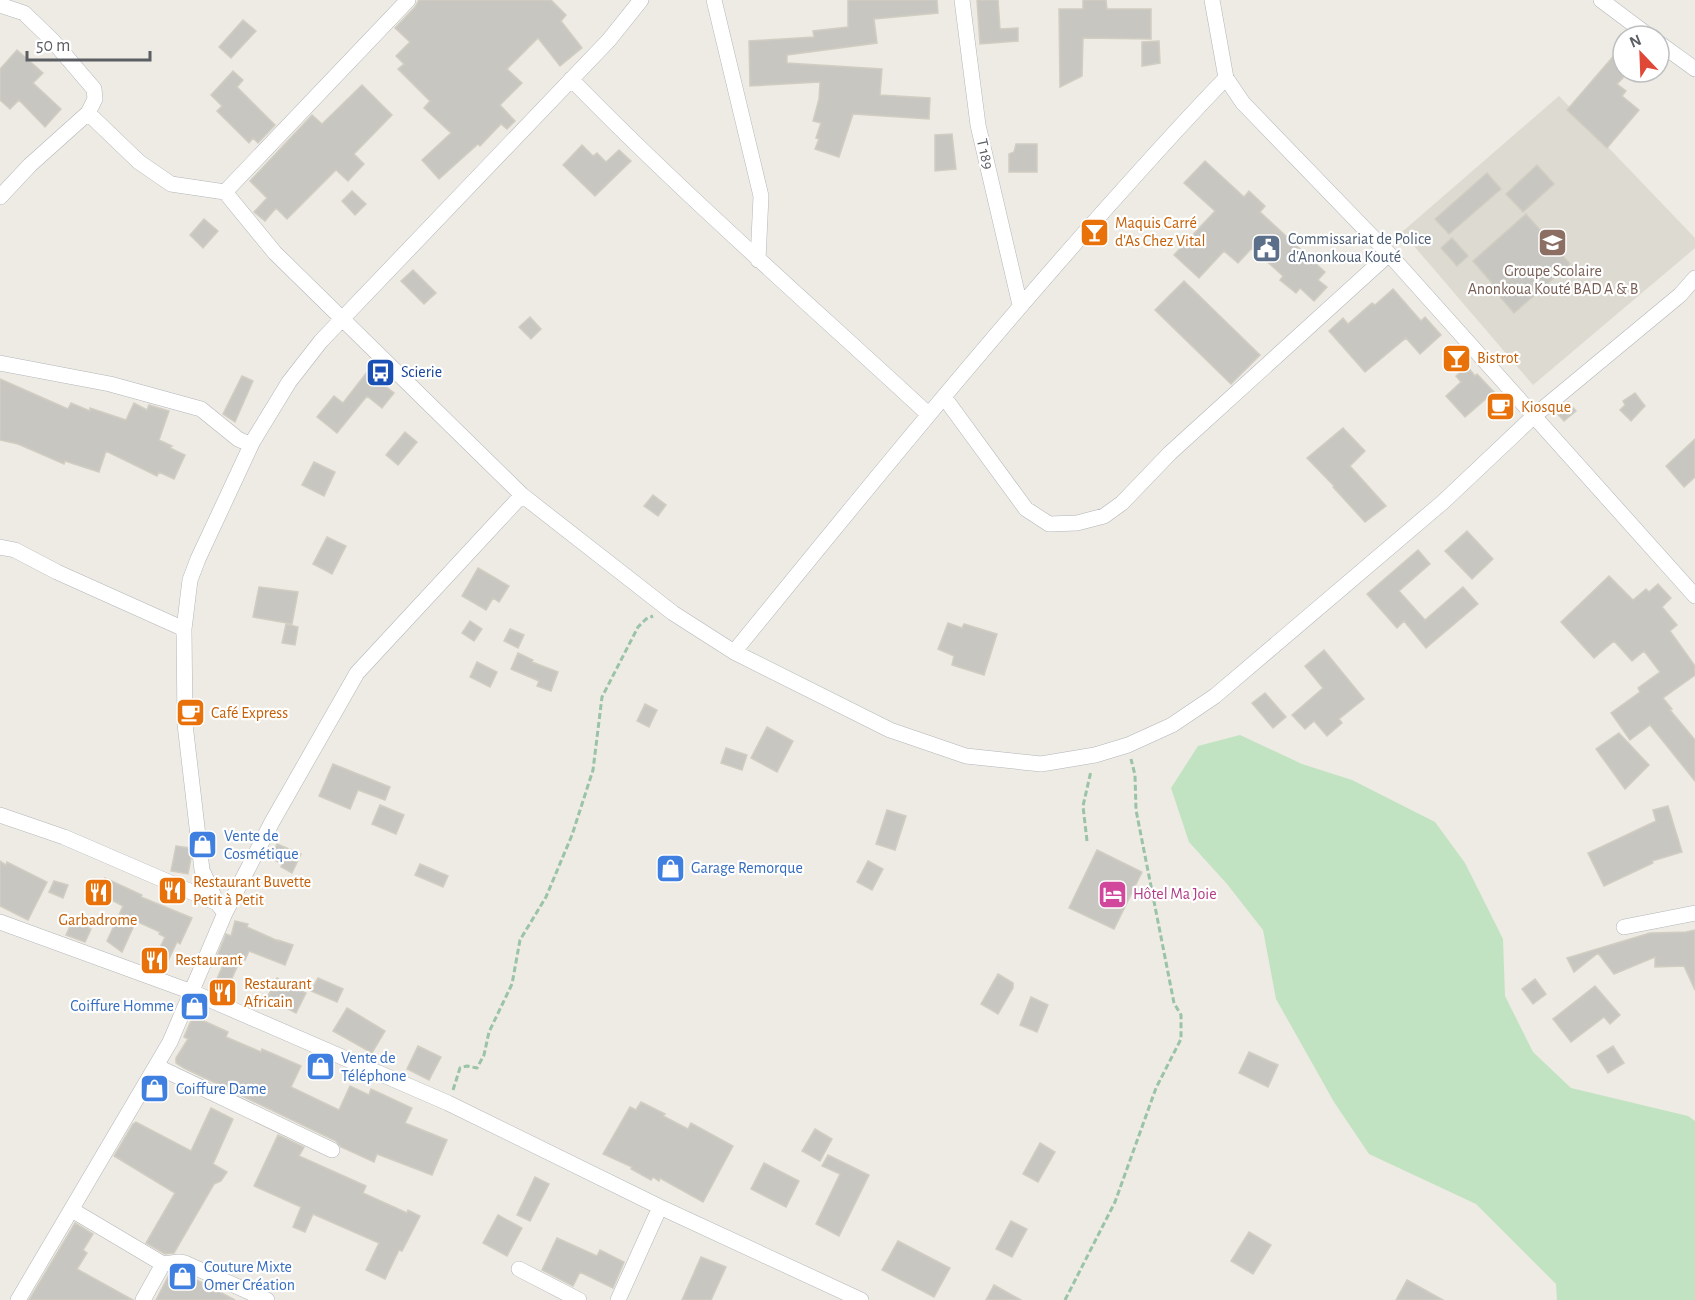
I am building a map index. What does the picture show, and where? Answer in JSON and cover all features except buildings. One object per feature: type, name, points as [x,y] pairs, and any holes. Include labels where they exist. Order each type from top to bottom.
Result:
[{"type":"street","points":[[225,192],[408,0]]},
{"type":"street","points":[[221,908],[202,870],[185,724],[184,629],[190,580],[211,531],[251,445],[289,382],[343,317],[609,40],[641,0]]},
{"type":"street","points":[[714,0],[761,196],[758,260]]},
{"type":"street","name":"T 189","points":[[962,0],[978,125],[1020,305]]},
{"type":"street","points":[[1212,0],[1226,78],[1242,103],[1389,254],[1695,596]]},
{"type":"street","points":[[1601,0],[1633,24]]},
{"type":"street","points":[[0,5],[24,13],[52,40],[94,89],[95,99],[88,113],[30,165],[0,197]]},
{"type":"street","points":[[1671,52],[1695,69]]},
{"type":"street","points":[[734,652],[1020,305],[1186,119],[1226,78]]},
{"type":"street","points":[[571,79],[758,260],[928,414]]},
{"type":"street","points":[[88,113],[139,162],[171,184],[225,192],[275,253],[343,317],[522,495],[673,613],[734,652],[890,730],[966,756],[1041,764],[1095,755],[1128,745],[1172,725],[1215,696],[1285,634],[1443,502],[1534,416],[1680,295],[1695,278]]},
{"type":"street","points":[[944,397],[1026,510],[1049,524],[1077,523],[1104,516],[1122,503],[1170,453],[1389,254]]},
{"type":"street","points":[[0,363],[110,384],[201,409],[238,439],[251,445]]},
{"type":"street","points":[[18,1300],[170,1042],[192,992],[221,908],[357,674],[522,495]]},
{"type":"street","points":[[0,547],[15,550],[57,572],[184,629]]},
{"type":"street","points":[[0,815],[64,837],[221,908]]},
{"type":"street","points":[[1624,927],[1695,913]]},
{"type":"street","points":[[0,922],[192,992],[448,1103],[660,1207],[861,1300]]},
{"type":"street","points":[[156,1066],[332,1150]]},
{"type":"street","points":[[618,1300],[660,1207]]},
{"type":"street","points":[[72,1210],[164,1264],[185,1263],[267,1300]]},
{"type":"street","points":[[143,1300],[164,1264]]},
{"type":"street","points":[[519,1269],[579,1300]]},
{"type":"path","points":[[448,1103],[460,1068],[467,1066],[477,1068],[484,1055],[489,1032],[512,984],[520,940],[546,897],[572,835],[593,770],[602,697],[638,627],[646,619],[658,614],[673,613]]},
{"type":"path","points":[[1065,1300],[1114,1202],[1156,1088],[1181,1039],[1180,1015],[1174,1003],[1136,810],[1135,775],[1128,745]]},
{"type":"path","points":[[1087,841],[1083,806],[1095,755]]},
{"type":"shaded area","name":"Groupe Scolaire Anonkoua Kouté BAD A & B","points":[[1559,96],[1695,238],[1695,248],[1533,385],[1402,232]]},
{"type":"green space","points":[[1240,735],[1302,764],[1352,780],[1435,822],[1465,863],[1503,939],[1505,996],[1533,1052],[1571,1088],[1688,1116],[1695,1121],[1695,1300],[1557,1300],[1556,1284],[1476,1204],[1369,1154],[1334,1102],[1276,999],[1263,930],[1227,884],[1189,842],[1171,788],[1198,746]]},
{"type":"place","name":"Maquis Carré d'As Chez Vital","points":[[1094,232]]},
{"type":"place","name":"Groupe Scolaire Anonkoua Kouté BAD A & B","points":[[1553,243]]},
{"type":"place","name":"Commissariat de Police d'Anonkoua Kouté","points":[[1267,248]]},
{"type":"place","name":"Bistrot","points":[[1456,358]]},
{"type":"place","name":"Scierie","points":[[380,372]]},
{"type":"place","name":"Kiosque","points":[[1500,407]]},
{"type":"place","name":"Café Express","points":[[190,713]]},
{"type":"place","name":"Vente de Cosmétique","points":[[203,845]]},
{"type":"place","name":"Garage Remorque","points":[[670,868]]},
{"type":"place","name":"Restaurant Buvette Petit à Petit","points":[[172,891]]},
{"type":"place","name":"Garbadrome","points":[[98,892]]},
{"type":"place","name":"Hôtel Ma Joie","points":[[1112,894]]},
{"type":"place","name":"Restaurant","points":[[154,960]]},
{"type":"place","name":"Restaurant Africain","points":[[223,993]]},
{"type":"place","name":"Coiffure Homme","points":[[195,1006]]},
{"type":"place","name":"Vente de Téléphone","points":[[320,1067]]},
{"type":"place","name":"Coiffure Dame","points":[[155,1089]]},
{"type":"place","name":"Couture Mixte Omer Création","points":[[183,1276]]}]
